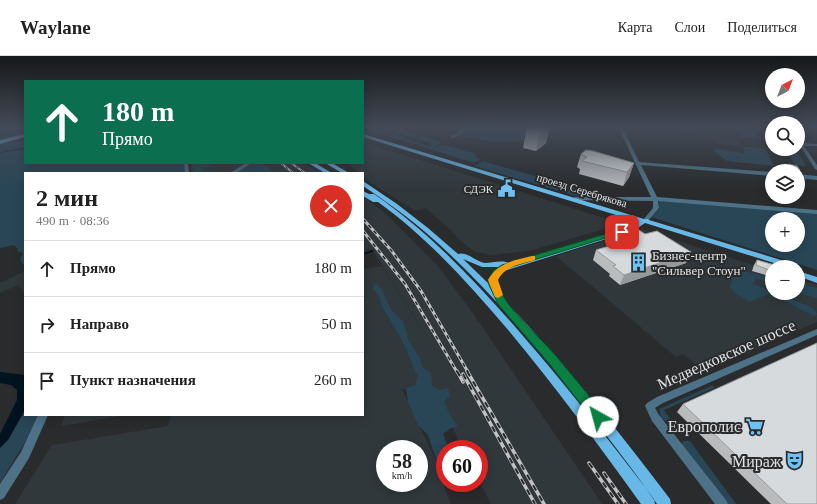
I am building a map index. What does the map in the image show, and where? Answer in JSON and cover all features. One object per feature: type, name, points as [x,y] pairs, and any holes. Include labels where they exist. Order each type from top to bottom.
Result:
[{"type":"main road","name":"проезд Серебрякова","points":[[393,147],[772,260]]},
{"type":"main road","name":"проезд Серебрякова","points":[[402,147],[574,199],[765,262]]},
{"type":"main road","points":[[313,164],[327,172]]},
{"type":"main road","points":[[321,164],[334,172]]},
{"type":"main road","points":[[330,164],[344,172]]},
{"type":"main road","points":[[364,184],[407,213],[447,246],[467,259],[482,265],[497,265],[519,262]]},
{"type":"main road","points":[[364,190],[408,221],[450,259],[490,302],[552,375],[649,504]]},
{"type":"main road","points":[[364,194],[408,221]]},
{"type":"main road","points":[[502,304],[494,285],[494,276],[501,269],[519,262],[633,229],[644,222]]},
{"type":"main road","points":[[447,246],[552,359],[626,452],[665,504]]},
{"type":"main road","points":[[805,271],[817,275]]},
{"type":"main road","points":[[805,276],[817,280]]},
{"type":"street","points":[[630,147],[657,206],[644,222]]},
{"type":"street","points":[[805,150],[817,169]]},
{"type":"street","points":[[638,163],[765,173]]},
{"type":"street","points":[[234,172],[248,164]]},
{"type":"street","points":[[805,177],[817,178]]},
{"type":"street","points":[[574,199],[655,199],[817,212]]},
{"type":"street","name":"Медведковское шоссе","points":[[722,504],[654,418],[650,406],[660,400],[817,332]]},
{"type":"street","points":[[0,494],[25,455],[43,416]]},
{"type":"shaded area","points":[[0,147],[24,147],[24,147],[0,152]]},
{"type":"shaded area","points":[[364,147],[379,147],[621,224],[529,251],[493,255],[475,252],[457,238],[456,235],[426,208],[415,211],[371,183],[364,177],[364,172],[358,172],[348,164],[364,164]]},
{"type":"shaded area","points":[[423,147],[451,147],[474,153],[477,158],[481,159],[474,163]]},
{"type":"shaded area","points":[[742,147],[765,148],[765,156],[769,156],[773,164],[765,165],[727,161],[713,151],[717,149],[745,153],[743,151],[746,150]]},
{"type":"shaded area","points":[[24,149],[24,164],[184,164],[185,172],[24,172],[24,264],[22,264],[20,259],[23,253],[17,251],[18,249],[14,245],[0,248],[0,153]]},
{"type":"shaded area","points":[[790,156],[800,156],[805,164],[794,164]]},
{"type":"shaded area","points":[[483,161],[603,196],[575,196],[475,166]]},
{"type":"shaded area","points":[[191,164],[244,164],[230,172],[191,172]]},
{"type":"shaded area","points":[[192,164],[216,164],[203,169],[203,172],[193,172]]},
{"type":"shaded area","points":[[251,164],[263,164],[274,172],[236,172]]},
{"type":"shaded area","points":[[263,164],[303,164],[322,172],[274,172]]},
{"type":"shaded area","points":[[364,197],[385,213],[437,265],[475,316],[602,504],[491,504],[485,492],[488,492],[488,440],[458,440],[438,393],[402,389],[426,440],[376,440],[376,492],[428,492],[428,444],[436,462],[436,492],[446,492],[451,504],[15,504],[52,445],[168,426],[171,416],[364,416],[364,269],[382,266],[453,380],[372,249],[364,251]]},
{"type":"shaded area","points":[[659,200],[805,212],[765,212],[765,252],[805,252],[805,212],[817,213],[817,270],[805,266],[805,260],[786,260],[651,217],[659,209]]},
{"type":"shaded area","points":[[641,229],[765,269],[765,300],[805,300],[805,281],[817,285],[817,322],[705,372],[683,354],[676,357],[556,256]]},
{"type":"shaded area","points":[[24,271],[24,294],[18,285],[0,293],[0,283]]},
{"type":"shaded area","points":[[744,271],[765,276],[765,281],[756,278],[753,284],[765,288],[765,295],[750,302],[735,293],[730,287],[732,279]]},
{"type":"shaded area","points":[[376,283],[382,290],[391,310],[402,320],[407,338],[421,360],[422,367],[431,373],[432,386],[439,390],[448,388],[450,396],[444,402],[458,427],[451,428],[443,434],[445,440],[436,440],[436,459],[428,435],[418,425],[408,402],[406,388],[415,386],[418,376],[405,346],[382,306],[379,296],[372,287]]},
{"type":"shaded area","points":[[805,285],[817,288],[817,298],[805,295]]},
{"type":"shaded area","points":[[783,300],[794,300],[813,308],[817,314],[813,316]]},
{"type":"shaded area","points":[[0,372],[24,375],[24,412],[8,440],[0,448],[0,434],[17,400],[17,390],[11,385],[0,383]]},
{"type":"shaded area","points":[[713,385],[714,388],[664,410],[672,422],[667,422],[661,418],[659,409]]},
{"type":"shaded area","points":[[24,412],[24,416],[38,416],[27,439],[0,483],[0,448],[8,439]]},
{"type":"shaded area","points":[[65,416],[120,416],[61,426]]},
{"type":"shaded area","points":[[683,441],[690,441],[736,504],[727,504],[681,444]]},
{"type":"building","points":[[586,150],[634,163],[627,172],[582,161],[587,157],[581,154]]},
{"type":"building","name":"Бизнес-центр \"Сильвер Стоун\"","points":[[636,228],[645,234],[657,231],[691,252],[624,275],[613,266],[616,265],[596,250],[629,240],[619,233]]},
{"type":"building","points":[[757,260],[765,262],[765,268],[756,265]]},
{"type":"building","name":"Европолис","points":[[817,343],[817,504],[787,504],[683,404]]},
{"type":"waterway","points":[[364,254],[373,251]]},
{"type":"railway","points":[[282,164],[292,172]]},
{"type":"railway","points":[[292,164],[304,172]]},
{"type":"railway","points":[[364,220],[391,250],[421,291],[468,372]]},
{"type":"railway","points":[[364,232],[405,284],[457,372]]},
{"type":"railway","points":[[457,371],[463,382]]},
{"type":"railway","points":[[467,371],[544,504]]},
{"type":"railway","points":[[463,374],[535,504]]},
{"type":"railway","points":[[589,463],[618,504]]},
{"type":"railway","points":[[604,473],[626,504]]},
{"type":"slow traffic","points":[[498,295],[493,280],[497,272],[505,266],[532,258]]},
{"type":"place","name":"СДЭК","points":[[506,189]]},
{"type":"place","name":"Бизнес-центр \"Сильвер Стоун\"","points":[[639,262]]},
{"type":"place","name":"Европолис","points":[[754,426]]},
{"type":"place","name":"Мираж","points":[[794,461]]},
{"type":"route","points":[[598,417],[552,359],[502,304],[493,280],[497,272],[505,266],[622,232]]}]
